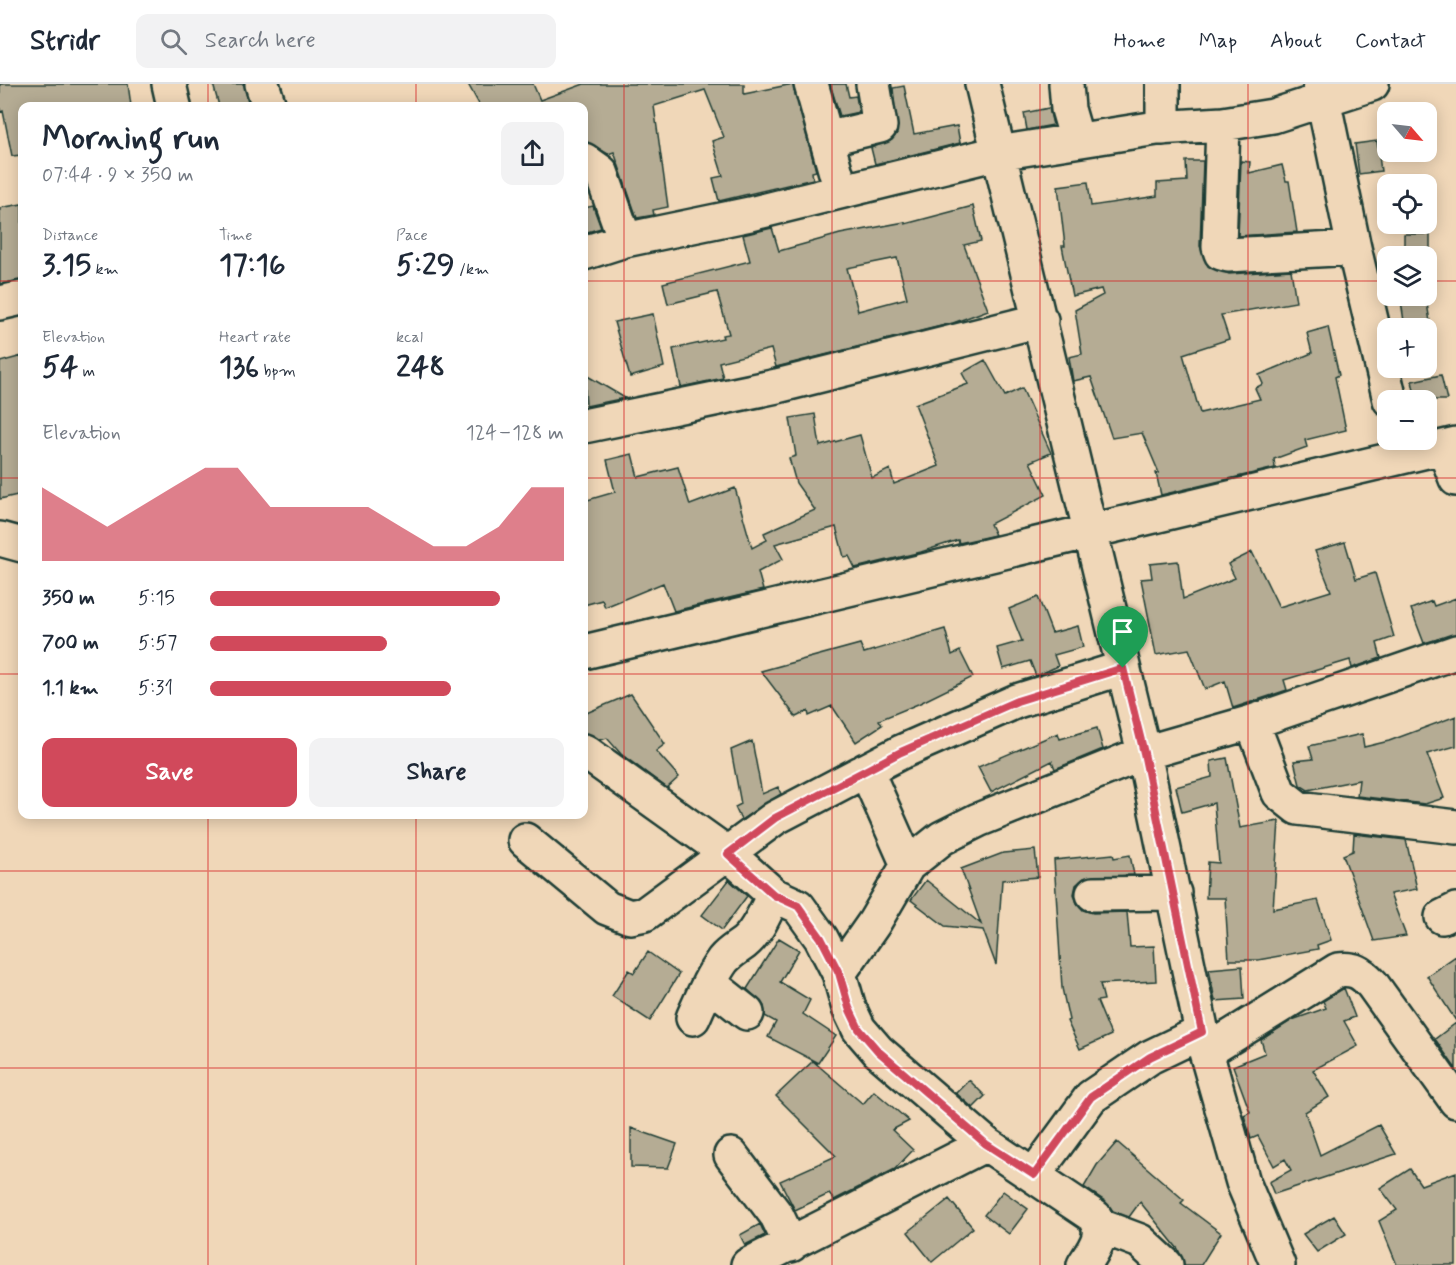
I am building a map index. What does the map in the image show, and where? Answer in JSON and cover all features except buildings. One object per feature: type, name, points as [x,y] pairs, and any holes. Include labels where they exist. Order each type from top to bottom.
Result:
[{"type":"street","points":[[169,84],[173,102]]},
{"type":"street","points":[[262,84],[268,102]]},
{"type":"street","points":[[811,84],[841,191]]},
{"type":"street","points":[[826,139],[880,126],[873,84]]},
{"type":"street","points":[[982,84],[1144,753],[1204,1042],[1243,1182],[1278,1265]]},
{"type":"street","points":[[1066,84],[1068,109],[1077,140]]},
{"type":"street","points":[[1163,84],[1163,128]]},
{"type":"street","points":[[588,251],[625,240],[998,153],[1163,128],[1223,124],[1273,116],[1322,93],[1372,84]]},
{"type":"street","points":[[1322,93],[1354,248],[1388,390]]},
{"type":"street","points":[[1223,124],[1219,247],[1221,252],[1228,255],[1354,248]]},
{"type":"street","points":[[588,163],[601,172],[625,240]]},
{"type":"street","points":[[0,303],[18,299]]},
{"type":"street","points":[[588,425],[788,383],[1041,320]]},
{"type":"street","points":[[1450,446],[1456,479]]},
{"type":"street","points":[[588,651],[1089,532],[1397,450]]},
{"type":"street","points":[[0,539],[18,544]]},
{"type":"street","points":[[839,973],[874,923],[908,865],[942,838],[978,820],[1144,753],[1252,722],[1456,652]]},
{"type":"street","points":[[525,840],[608,908],[630,917],[645,914],[775,818],[866,770],[1017,701],[1123,668]]},
{"type":"street","points":[[1252,722],[1280,793],[1298,808],[1456,827]]},
{"type":"street","points":[[588,754],[728,854],[774,895],[798,906],[821,938],[839,973],[849,1008],[859,1029],[878,1051],[986,1144],[1095,1217],[1100,1226],[1099,1239],[1084,1265]]},
{"type":"street","points":[[866,770],[908,865]]},
{"type":"street","points":[[1093,894],[1174,893]]},
{"type":"street","points":[[693,1018],[709,982],[732,949],[744,943],[754,932],[774,895]]},
{"type":"street","points":[[1034,1175],[1091,1097],[1150,1057],[1204,1042],[1338,970],[1351,969],[1362,974],[1372,984],[1456,1101]]},
{"type":"street","points":[[709,982],[747,1013]]},
{"type":"street","points":[[748,1265],[986,1144]]},
{"type":"street","points":[[731,1155],[777,1216],[791,1245]]},
{"type":"street","points":[[1100,1226],[1140,1241],[1166,1265]]},
{"type":"route","points":[[1123,668],[1144,753],[1202,1032],[1150,1057],[1091,1097],[1034,1175],[986,1144],[928,1091],[878,1051],[859,1029],[849,1008],[839,973],[821,938],[798,906],[774,895],[728,854],[775,818],[901,752],[1017,701],[1123,668]]}]
